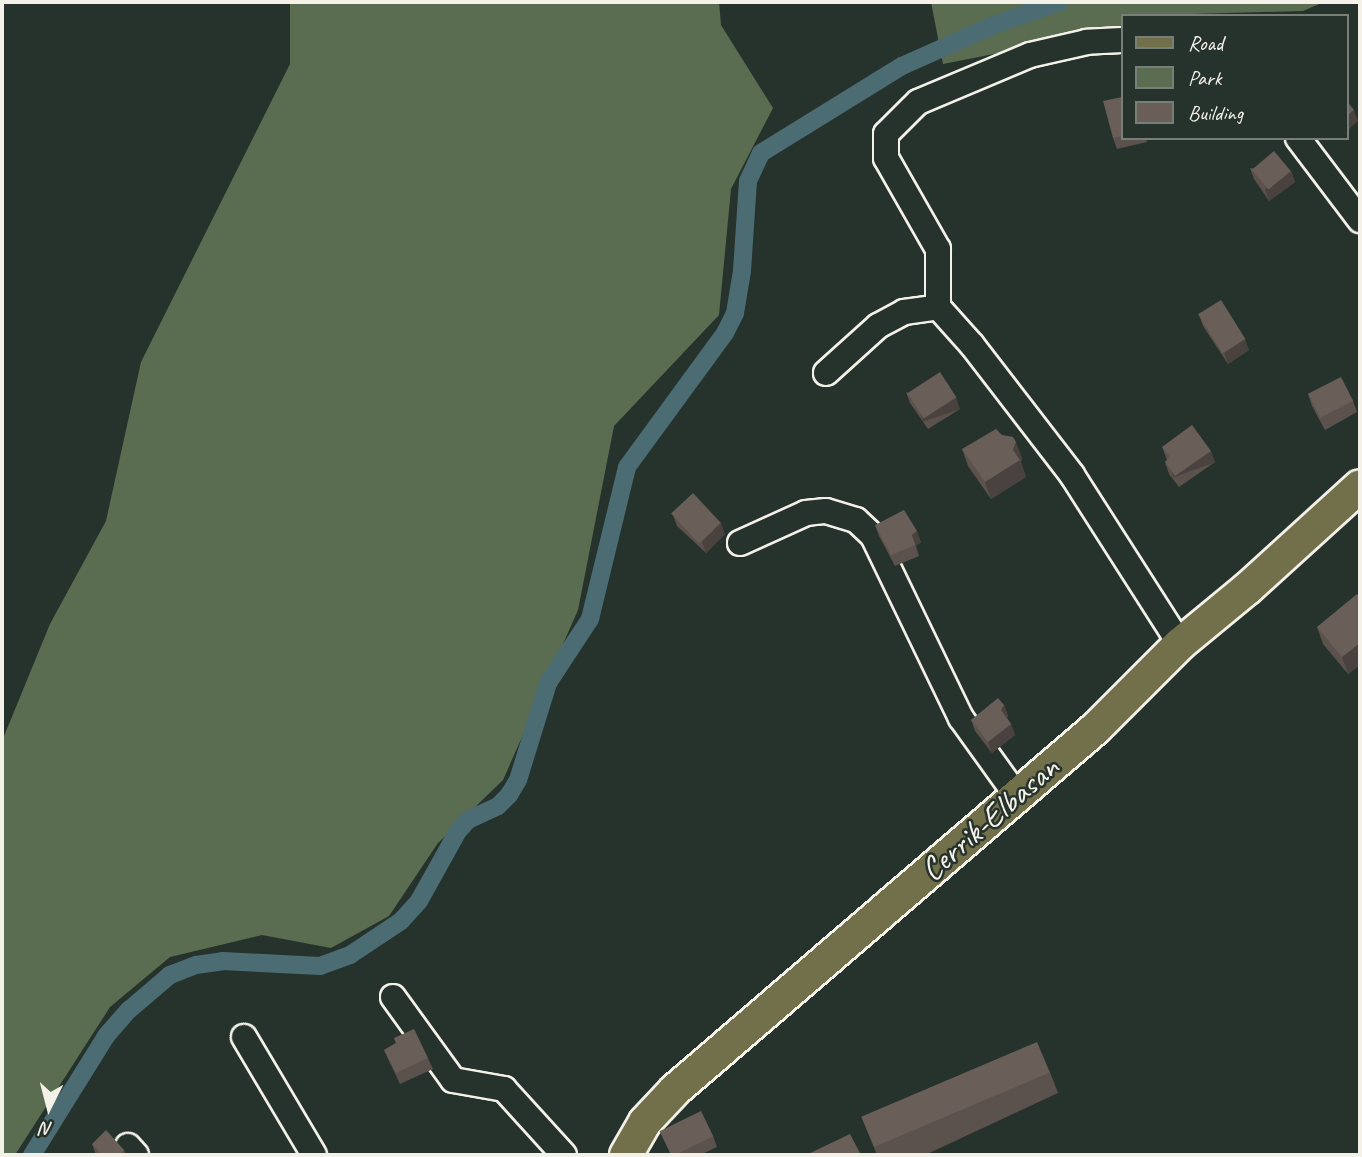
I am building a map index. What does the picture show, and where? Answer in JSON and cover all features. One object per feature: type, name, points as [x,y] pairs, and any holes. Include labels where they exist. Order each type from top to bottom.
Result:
[{"type":"main road","name":"Cerrik-Elbasan","points":[[625,1155],[645,1122],[675,1090],[1096,728],[1180,643],[1248,588],[1360,486]]},
{"type":"street","points":[[1120,40],[1087,42],[1030,55],[918,102],[886,134],[886,158],[938,249],[938,307],[972,345],[1065,465],[1180,643]]},
{"type":"street","points":[[1300,140],[1360,220]]},
{"type":"street","points":[[826,373],[878,326],[905,312],[938,307]]},
{"type":"street","points":[[740,543],[806,513],[826,511],[856,520],[873,536],[961,718],[1017,796]]},
{"type":"street","points":[[393,997],[453,1080],[504,1089],[564,1155]]},
{"type":"street","points":[[244,1037],[314,1155]]},
{"type":"green space","points":[[290,2],[719,2],[721,25],[773,108],[731,189],[719,315],[614,426],[578,610],[503,780],[438,843],[389,916],[331,948],[262,935],[170,957],[110,1007],[15,1155],[2,1155],[2,741],[50,624],[106,521],[141,362],[290,64]]},
{"type":"green space","points":[[931,2],[1324,2],[1303,11],[1120,14],[1120,29],[943,64]]},
{"type":"building","points":[[1120,97],[1120,136],[1113,138],[1103,101]]},
{"type":"building","points":[[1348,102],[1354,110],[1348,115]]},
{"type":"building","points":[[1274,151],[1291,171],[1268,190],[1252,170]]},
{"type":"building","points":[[1221,300],[1245,339],[1222,353],[1198,314]]},
{"type":"building","points":[[940,372],[956,397],[924,418],[907,393]]},
{"type":"building","points":[[1341,377],[1353,401],[1320,418],[1308,394]]},
{"type":"building","points":[[1192,425],[1211,451],[1175,476],[1165,462],[1170,457],[1162,447]]},
{"type":"building","points":[[996,429],[1002,435],[1013,437],[1016,442],[1013,450],[1020,460],[985,482],[962,449]]},
{"type":"building","points":[[693,493],[721,523],[699,543],[671,513]]},
{"type":"building","points":[[904,510],[917,531],[912,535],[915,545],[891,555],[875,525]]},
{"type":"building","points":[[1357,594],[1360,598],[1360,643],[1342,657],[1317,627]]},
{"type":"building","points":[[998,698],[1004,705],[1001,710],[1011,724],[988,742],[971,720]]},
{"type":"building","points":[[414,1029],[428,1058],[396,1073],[384,1050],[396,1043],[394,1038]]},
{"type":"building","points":[[1037,1042],[1050,1072],[874,1147],[861,1117]]},
{"type":"building","points":[[701,1111],[713,1136],[671,1155],[660,1131]]},
{"type":"building","points":[[106,1130],[124,1150],[119,1155],[102,1155],[92,1144]]},
{"type":"building","points":[[850,1134],[861,1155],[806,1155]]},
{"type":"waterway","points":[[32,1155],[106,1036],[129,1010],[170,975],[196,965],[223,961],[320,966],[350,955],[401,921],[419,901],[458,831],[468,820],[498,806],[509,795],[518,780],[548,683],[590,619],[627,467],[725,333],[735,313],[742,271],[748,181],[761,153],[902,66],[996,24],[1059,2]]}]
